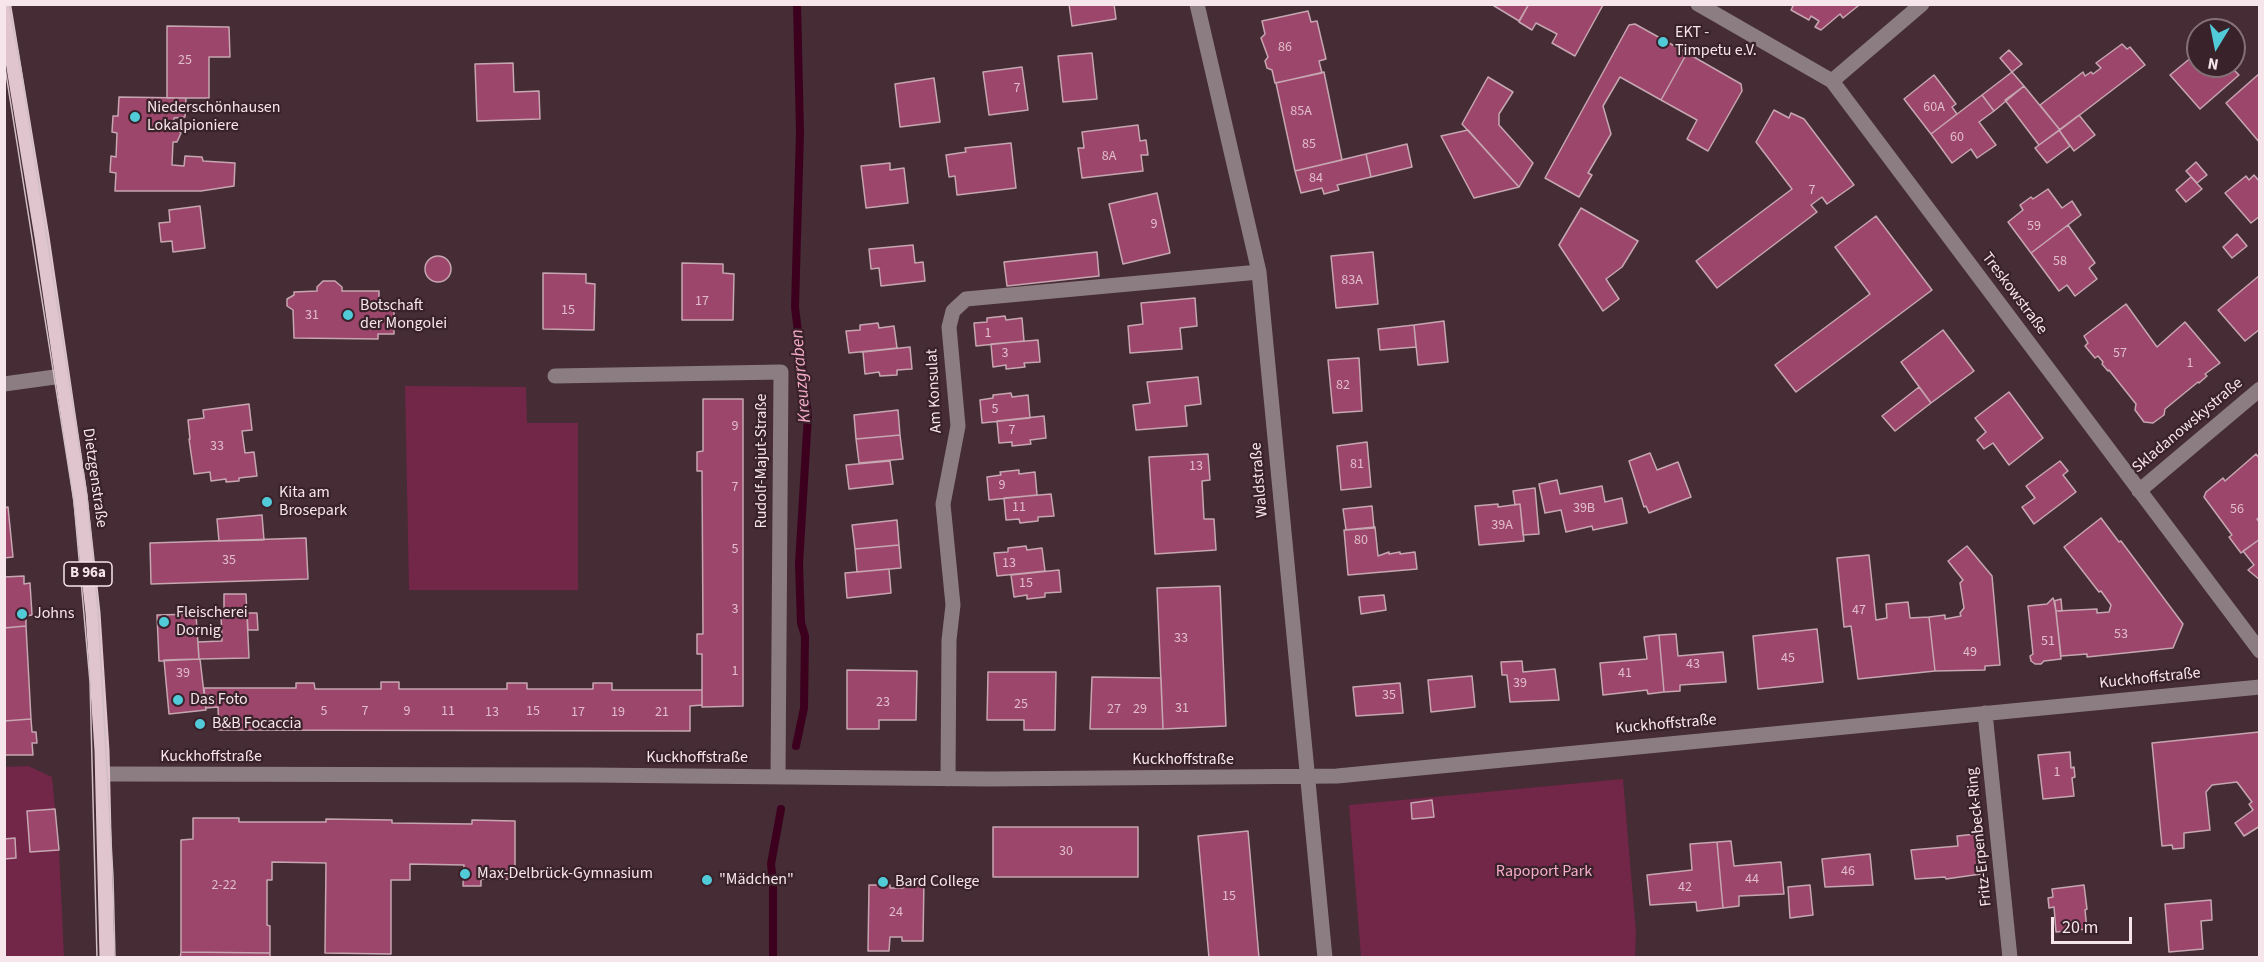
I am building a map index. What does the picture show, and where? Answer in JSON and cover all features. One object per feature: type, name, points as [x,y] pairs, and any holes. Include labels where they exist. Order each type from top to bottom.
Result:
[{"type":"main road","name":"Dietzgenstraße","points":[[4,7],[21,98],[80,495],[93,613],[103,774],[107,957]]},
{"type":"street","name":"Waldstraße","points":[[1197,4],[1259,272],[1325,957]]},
{"type":"street","name":"Treskowstraße","points":[[1698,4],[1832,81],[2259,651]]},
{"type":"street","points":[[1832,81],[1922,4]]},
{"type":"street","name":"Am Konsulat","points":[[948,779],[949,640],[953,605],[943,504],[957,426],[949,327],[953,311],[966,299],[1259,272]]},
{"type":"street","name":"Rudolf-Majut-Straße","points":[[555,376],[781,372],[778,776]]},
{"type":"street","points":[[4,384],[62,376]]},
{"type":"street","name":"Skladanowskystraße","points":[[2139,491],[2259,389]]},
{"type":"street","name":"Kuckhoffstraße","points":[[103,774],[778,776],[948,779],[1337,776],[2259,687]]},
{"type":"street","name":"Fritz-Erpenbeck-Ring","points":[[1985,713],[2010,957]]},
{"type":"green space","points":[[405,386],[526,387],[527,423],[578,423],[578,590],[409,590]]},
{"type":"green space","points":[[28,766],[52,777],[59,850],[64,957],[5,957],[4,767]]},
{"type":"green space","name":"Rapoport Park","points":[[1623,779],[1636,933],[1635,957],[1361,957],[1349,805]]},
{"type":"building","points":[[1069,4],[1114,4],[1116,19],[1072,26]]},
{"type":"building","points":[[1491,4],[1529,4],[1519,21]]},
{"type":"building","points":[[1529,4],[1603,5],[1575,56],[1552,43],[1557,34],[1536,23],[1532,30],[1519,22]]},
{"type":"building","points":[[1789,4],[1856,4],[1858,6],[1843,18],[1840,14],[1821,30],[1815,27],[1819,21],[1811,16],[1809,20],[1791,10],[1793,6]]},
{"type":"building","points":[[1308,11],[1311,22],[1317,21],[1326,59],[1319,61],[1322,73],[1275,83],[1272,70],[1267,68],[1265,61],[1268,57],[1261,38],[1265,34],[1262,21]]},
{"type":"building","points":[[1635,24],[1687,53],[1661,100],[1620,77],[1603,106],[1611,134],[1588,173],[1592,175],[1579,197],[1545,178],[1629,25]]},
{"type":"building","points":[[167,26],[229,27],[230,57],[209,57],[209,98],[167,98]]},
{"type":"building","points":[[2122,44],[2127,49],[2130,47],[2145,65],[2060,130],[2040,105],[2083,72],[2085,76],[2091,72],[2093,74],[2101,68],[2096,63]]},
{"type":"building","points":[[2009,50],[2022,64],[2012,72],[2000,58]]},
{"type":"building","points":[[1092,53],[1097,99],[1063,102],[1058,56]]},
{"type":"building","points":[[1687,53],[1741,84],[1742,91],[1708,151],[1687,139],[1697,120],[1661,100]]},
{"type":"building","points":[[2186,62],[2186,78],[2236,78],[2200,109],[2170,75]]},
{"type":"building","points":[[513,63],[514,92],[539,91],[540,119],[477,121],[475,64]]},
{"type":"building","points":[[1022,67],[1028,110],[989,115],[983,72]]},
{"type":"building","points":[[1324,72],[1342,160],[1295,171],[1276,83]]},
{"type":"building","points":[[2012,72],[2024,86],[1994,111],[1982,95]]},
{"type":"building","points":[[2260,73],[2260,143],[2226,103]]},
{"type":"building","points":[[1934,75],[1956,104],[1952,107],[1957,114],[1931,134],[1904,99]]},
{"type":"building","points":[[1488,77],[1513,92],[1499,114],[1499,125],[1533,163],[1519,187],[1462,124]]},
{"type":"building","points":[[934,78],[940,122],[900,127],[895,84]]},
{"type":"building","points":[[2024,86],[2060,130],[2039,145],[2005,100]]},
{"type":"building","points":[[1982,95],[1994,111],[1979,122],[1996,145],[1977,158],[1971,149],[1952,163],[1931,134]]},
{"type":"building","points":[[119,97],[186,98],[185,117],[174,118],[173,129],[181,133],[177,142],[173,142],[172,165],[184,166],[185,156],[202,157],[203,161],[235,163],[234,186],[201,191],[115,191],[116,173],[110,172],[111,156],[116,157],[117,133],[112,132],[113,116],[118,116]]},
{"type":"building","points":[[1774,110],[1789,118],[1791,113],[1804,119],[1854,185],[1827,204],[1822,197],[1811,205],[1817,212],[1717,288],[1696,261],[1792,189],[1756,142]]},
{"type":"building","points":[[2079,115],[2095,135],[2074,151],[2059,130]]},
{"type":"building","points":[[1138,125],[1140,141],[1146,140],[1148,155],[1141,155],[1143,171],[1082,178],[1078,148],[1084,148],[1082,132]]},
{"type":"building","points":[[1468,130],[1519,187],[1474,198],[1441,136]]},
{"type":"building","points":[[2059,130],[2070,146],[2047,163],[2035,148]]},
{"type":"building","points":[[1011,143],[1016,188],[957,195],[955,176],[949,177],[946,155],[966,152],[965,148]]},
{"type":"building","points":[[1407,144],[1412,167],[1371,177],[1366,154]]},
{"type":"building","points":[[1366,154],[1371,177],[1337,185],[1339,190],[1324,194],[1322,188],[1301,193],[1295,171]]},
{"type":"building","points":[[2196,162],[2207,175],[2197,183],[2186,171]]},
{"type":"building","points":[[890,163],[890,170],[904,168],[908,203],[866,208],[861,166]]},
{"type":"building","points":[[2254,175],[2260,182],[2260,216],[2251,223],[2225,193],[2246,176],[2249,180]]},
{"type":"building","points":[[2191,177],[2202,189],[2186,202],[2176,190]]},
{"type":"building","points":[[2048,189],[2062,208],[2072,201],[2081,215],[2031,253],[2008,222],[2023,210],[2020,205]]},
{"type":"building","points":[[1157,193],[1170,253],[1123,264],[1109,204]]},
{"type":"building","points":[[200,206],[205,248],[173,252],[172,241],[161,242],[159,223],[170,222],[169,210]]},
{"type":"building","points":[[1581,208],[1638,241],[1622,267],[1606,279],[1619,299],[1603,311],[1559,245]]},
{"type":"building","points":[[1876,216],[1932,290],[1796,392],[1775,365],[1870,294],[1835,247]]},
{"type":"building","points":[[2068,225],[2095,263],[2089,268],[2097,279],[2075,296],[2067,285],[2059,291],[2031,253]]},
{"type":"building","points":[[2237,234],[2247,246],[2232,258],[2223,247]]},
{"type":"building","points":[[913,245],[915,263],[923,262],[925,281],[881,286],[879,268],[871,269],[869,249]]},
{"type":"building","points":[[1097,252],[1099,276],[1007,286],[1004,262]]},
{"type":"building","points":[[1373,252],[1378,304],[1336,308],[1331,256]]},
{"type":"building","points":[[438,256],[447,260],[451,269],[447,278],[438,282],[429,278],[425,269],[429,260]]},
{"type":"building","points":[[682,263],[723,264],[723,273],[734,274],[733,320],[682,320]]},
{"type":"building","points":[[543,273],[586,274],[586,283],[595,284],[594,330],[543,329]]},
{"type":"building","points":[[2260,275],[2260,329],[2245,341],[2218,310]]},
{"type":"building","points":[[323,281],[335,281],[342,287],[342,291],[379,291],[379,310],[394,310],[394,334],[378,334],[378,339],[294,338],[293,310],[287,306],[287,299],[294,295],[294,292],[317,291],[317,287]]},
{"type":"building","points":[[1195,298],[1197,326],[1180,328],[1182,349],[1130,353],[1128,326],[1143,324],[1141,303]]},
{"type":"building","points":[[2126,304],[2157,347],[2185,322],[2220,363],[2205,374],[2207,376],[2199,383],[2165,409],[2164,415],[2153,423],[2144,422],[2135,410],[2136,404],[2102,364],[2098,356],[2095,358],[2085,346],[2088,343],[2084,336]]},
{"type":"building","points":[[1005,316],[1006,320],[1022,318],[1024,341],[976,346],[974,323],[987,322],[987,318]]},
{"type":"building","points":[[1444,321],[1448,362],[1418,365],[1414,325]]},
{"type":"building","points":[[878,323],[879,328],[894,326],[897,348],[849,353],[846,331],[860,330],[860,325]]},
{"type":"building","points":[[1414,325],[1416,347],[1380,350],[1378,329]]},
{"type":"building","points":[[1943,330],[1974,371],[1931,403],[1901,362]]},
{"type":"building","points":[[1038,340],[1040,362],[1024,363],[1025,367],[1006,369],[1006,365],[993,367],[991,344]]},
{"type":"building","points":[[910,347],[912,369],[897,370],[897,375],[880,376],[879,372],[865,374],[863,352]]},
{"type":"building","points":[[1359,358],[1362,411],[1333,413],[1328,360]]},
{"type":"building","points":[[1198,377],[1201,404],[1185,406],[1187,426],[1136,430],[1133,405],[1150,403],[1147,382]]},
{"type":"building","points":[[1919,387],[1931,403],[1895,431],[1882,416]]},
{"type":"building","points":[[2009,392],[2043,438],[2009,465],[1993,443],[1984,449],[1977,440],[1986,432],[1975,418]]},
{"type":"building","points":[[1011,393],[1012,397],[1028,395],[1030,418],[982,423],[980,400],[993,398],[993,395]]},
{"type":"building","points":[[703,399],[743,399],[743,706],[702,707],[702,654],[697,654],[697,634],[703,634],[702,471],[697,471],[697,452],[703,451]]},
{"type":"building","points":[[249,404],[252,430],[242,431],[245,453],[254,452],[257,476],[226,482],[226,479],[211,481],[210,472],[194,474],[188,420],[204,418],[203,410]]},
{"type":"building","points":[[898,410],[900,435],[856,439],[854,415]]},
{"type":"building","points":[[1044,416],[1046,438],[1030,440],[1031,444],[1012,446],[1012,442],[999,443],[997,421]]},
{"type":"building","points":[[900,435],[903,459],[859,463],[856,439]]},
{"type":"building","points":[[1367,442],[1371,487],[1341,490],[1337,446]]},
{"type":"building","points":[[1650,453],[1657,470],[1678,462],[1691,497],[1649,513],[1646,506],[1644,507],[1629,461]]},
{"type":"building","points":[[1208,454],[1210,480],[1202,481],[1204,519],[1214,519],[1216,550],[1155,554],[1149,457]]},
{"type":"building","points":[[2256,454],[2260,459],[2260,517],[2257,519],[2260,523],[2260,539],[2241,553],[2229,537],[2232,535],[2204,497],[2206,492],[2223,478],[2225,481]]},
{"type":"building","points":[[890,461],[893,484],[849,489],[846,465]]},
{"type":"building","points":[[2060,461],[2068,471],[2063,475],[2076,492],[2034,524],[2022,507],[2035,498],[2026,486]]},
{"type":"building","points":[[1019,470],[1019,474],[1035,472],[1037,495],[989,500],[987,477],[1001,475],[1000,472]]},
{"type":"building","points":[[1557,480],[1560,494],[1602,486],[1605,502],[1622,498],[1627,523],[1593,530],[1592,526],[1566,532],[1561,510],[1545,513],[1539,484]]},
{"type":"building","points":[[1535,488],[1539,534],[1523,535],[1520,504],[1515,505],[1513,491]]},
{"type":"building","points":[[1051,494],[1054,516],[1038,517],[1038,521],[1020,523],[1019,519],[1006,520],[1004,498]]},
{"type":"building","points":[[1498,504],[1498,507],[1520,504],[1524,541],[1479,545],[1475,506]]},
{"type":"building","points":[[1372,506],[1374,528],[1346,530],[1343,509]]},
{"type":"building","points":[[8,507],[13,557],[4,558],[4,508]]},
{"type":"building","points":[[262,515],[264,540],[219,541],[217,519]]},
{"type":"building","points":[[2101,518],[2183,624],[2173,648],[2087,657],[2087,654],[2061,656],[2056,611],[2097,609],[2097,613],[2109,612],[2111,605],[2064,547]]},
{"type":"building","points":[[897,520],[899,545],[855,549],[852,525]]},
{"type":"building","points":[[1375,527],[1378,556],[1389,552],[1389,554],[1400,552],[1400,554],[1415,552],[1417,569],[1348,575],[1344,530]]},
{"type":"building","points":[[306,538],[308,579],[151,584],[150,543]]},
{"type":"building","points":[[2260,539],[2260,580],[2248,570],[2254,565],[2243,551]]},
{"type":"building","points":[[899,545],[901,568],[857,572],[855,549]]},
{"type":"building","points":[[1026,546],[1027,550],[1042,548],[1045,571],[997,576],[994,553],[1008,552],[1008,548]]},
{"type":"building","points":[[1967,546],[1992,576],[2000,665],[1985,666],[1985,670],[1935,671],[1929,617],[1945,615],[1945,619],[1961,616],[1960,613],[1964,608],[1960,583],[1963,580],[1948,561]]},
{"type":"building","points":[[1869,555],[1876,620],[1887,618],[1886,604],[1908,602],[1910,618],[1929,617],[1935,671],[1858,679],[1851,626],[1844,627],[1837,558]]},
{"type":"building","points":[[889,569],[891,593],[847,598],[845,573]]},
{"type":"building","points":[[1059,570],[1061,592],[1045,593],[1045,597],[1027,599],[1027,595],[1014,597],[1011,575]]},
{"type":"building","points":[[24,576],[24,584],[30,583],[32,615],[26,616],[26,626],[4,628],[4,577]]},
{"type":"building","points":[[1220,586],[1226,726],[1163,729],[1157,588]]},
{"type":"building","points":[[224,594],[246,594],[249,658],[199,659],[198,642],[222,641],[221,613],[224,613]]},
{"type":"building","points":[[1384,595],[1386,610],[1361,614],[1359,597]]},
{"type":"building","points":[[2053,598],[2061,659],[2035,664],[2031,661],[2030,656],[2033,654],[2028,606],[2047,604]]},
{"type":"building","points":[[2061,599],[2062,611],[2056,611],[2054,601]]},
{"type":"building","points":[[247,613],[257,613],[258,630],[248,630]]},
{"type":"building","points":[[196,614],[199,659],[159,661],[157,615]]},
{"type":"building","points":[[26,626],[31,719],[4,721],[4,628]]},
{"type":"building","points":[[1817,629],[1823,682],[1758,689],[1753,636]]},
{"type":"building","points":[[1676,634],[1678,656],[1723,652],[1726,682],[1680,685],[1680,691],[1664,692],[1659,635]]},
{"type":"building","points":[[1659,635],[1664,692],[1648,694],[1647,690],[1603,695],[1600,663],[1647,659],[1644,637]]},
{"type":"building","points":[[200,659],[206,710],[169,714],[164,660]]},
{"type":"building","points":[[1522,661],[1523,672],[1555,669],[1559,700],[1510,702],[1507,675],[1502,675],[1501,662]]},
{"type":"building","points":[[847,670],[917,671],[916,720],[879,720],[879,729],[847,729]]},
{"type":"building","points":[[988,672],[1056,672],[1055,730],[1024,730],[1024,720],[987,720]]},
{"type":"building","points":[[1472,676],[1475,707],[1431,712],[1428,680]]},
{"type":"building","points":[[1092,677],[1161,678],[1163,729],[1090,729]]},
{"type":"building","points":[[381,682],[399,682],[399,689],[507,689],[507,683],[527,683],[527,689],[593,689],[593,683],[612,683],[612,690],[702,690],[702,705],[690,706],[690,731],[219,730],[218,707],[206,708],[204,688],[296,688],[296,683],[314,683],[315,689],[381,689]]},
{"type":"building","points":[[1400,683],[1403,713],[1356,716],[1353,687]]},
{"type":"building","points":[[31,719],[32,732],[36,732],[37,743],[32,743],[33,755],[4,755],[4,721]]},
{"type":"building","points":[[2259,732],[2260,826],[2244,836],[2235,823],[2253,810],[2249,804],[2252,802],[2237,782],[2212,785],[2206,792],[2210,830],[2184,833],[2184,848],[2173,849],[2172,845],[2162,846],[2152,743]]},
{"type":"building","points":[[2070,752],[2071,768],[2074,767],[2075,777],[2072,778],[2074,796],[2043,799],[2038,755]]},
{"type":"building","points":[[1432,800],[1434,817],[1412,819],[1411,803]]},
{"type":"building","points":[[55,809],[59,850],[30,852],[27,811]]},
{"type":"building","points":[[193,818],[239,818],[239,822],[326,822],[326,819],[472,824],[472,820],[515,821],[515,879],[481,879],[481,886],[463,886],[464,865],[410,864],[410,880],[391,880],[391,954],[325,953],[326,863],[272,862],[272,880],[267,880],[267,925],[270,926],[270,953],[181,952],[181,840],[193,839]]},
{"type":"building","points":[[993,827],[1138,827],[1138,877],[993,877]]},
{"type":"building","points":[[1248,831],[1259,958],[1209,958],[1198,836]]},
{"type":"building","points":[[1976,834],[1979,860],[1985,859],[1985,865],[1979,866],[1981,874],[1946,879],[1945,877],[1915,879],[1911,850],[1958,846],[1957,836]]},
{"type":"building","points":[[15,838],[16,858],[4,859],[4,839]]},
{"type":"building","points":[[1731,841],[1734,866],[1781,862],[1784,894],[1739,896],[1739,906],[1723,908],[1717,842]]},
{"type":"building","points":[[1717,842],[1723,908],[1697,911],[1696,902],[1650,905],[1647,875],[1692,870],[1690,844]]},
{"type":"building","points":[[1870,854],[1873,885],[1825,887],[1822,859]]},
{"type":"building","points":[[904,880],[924,880],[923,941],[902,941],[902,937],[890,937],[889,951],[868,951],[869,885],[890,885],[890,888],[903,888]]},
{"type":"building","points":[[1810,885],[1813,915],[1790,918],[1788,887]]},
{"type":"building","points":[[2084,885],[2087,929],[2056,932],[2054,907],[2049,908],[2048,898],[2053,897],[2052,889]]},
{"type":"building","points":[[2211,900],[2212,920],[2201,921],[2203,949],[2169,952],[2165,904]]},
{"type":"building","points":[[181,952],[270,953],[270,958],[180,958]]},
{"type":"waterway","name":"Kreuzgraben","points":[[796,746],[804,708],[805,636],[801,623],[799,564],[808,415],[795,307],[800,132],[797,4]]},
{"type":"waterway","name":"Kreuzgraben","points":[[773,958],[771,864],[781,809]]},
{"type":"tram line","points":[[9,4],[87,496],[98,610],[113,877],[115,958]]},
{"type":"tram line","points":[[4,61],[74,502],[90,682],[97,958]]},
{"type":"place","name":"EKT - Timpetu e.V.","points":[[1663,42]]},
{"type":"place","name":"Niederschönhausen Lokalpioniere","points":[[135,117]]},
{"type":"place","name":"Botschaft der Mongolei","points":[[348,315]]},
{"type":"place","name":"Kita am Brosepark","points":[[267,502]]},
{"type":"place","name":"Johns","points":[[22,614]]},
{"type":"place","name":"Fleischerei Dornig","points":[[164,622]]},
{"type":"place","name":"Das Foto","points":[[178,700]]},
{"type":"place","name":"B&B Focaccia","points":[[200,724]]},
{"type":"place","name":"Max-Delbrück-Gymnasium","points":[[465,874]]},
{"type":"place","name":"\"Mädchen\"","points":[[707,880]]},
{"type":"place","name":"Bard College","points":[[883,882]]}]
